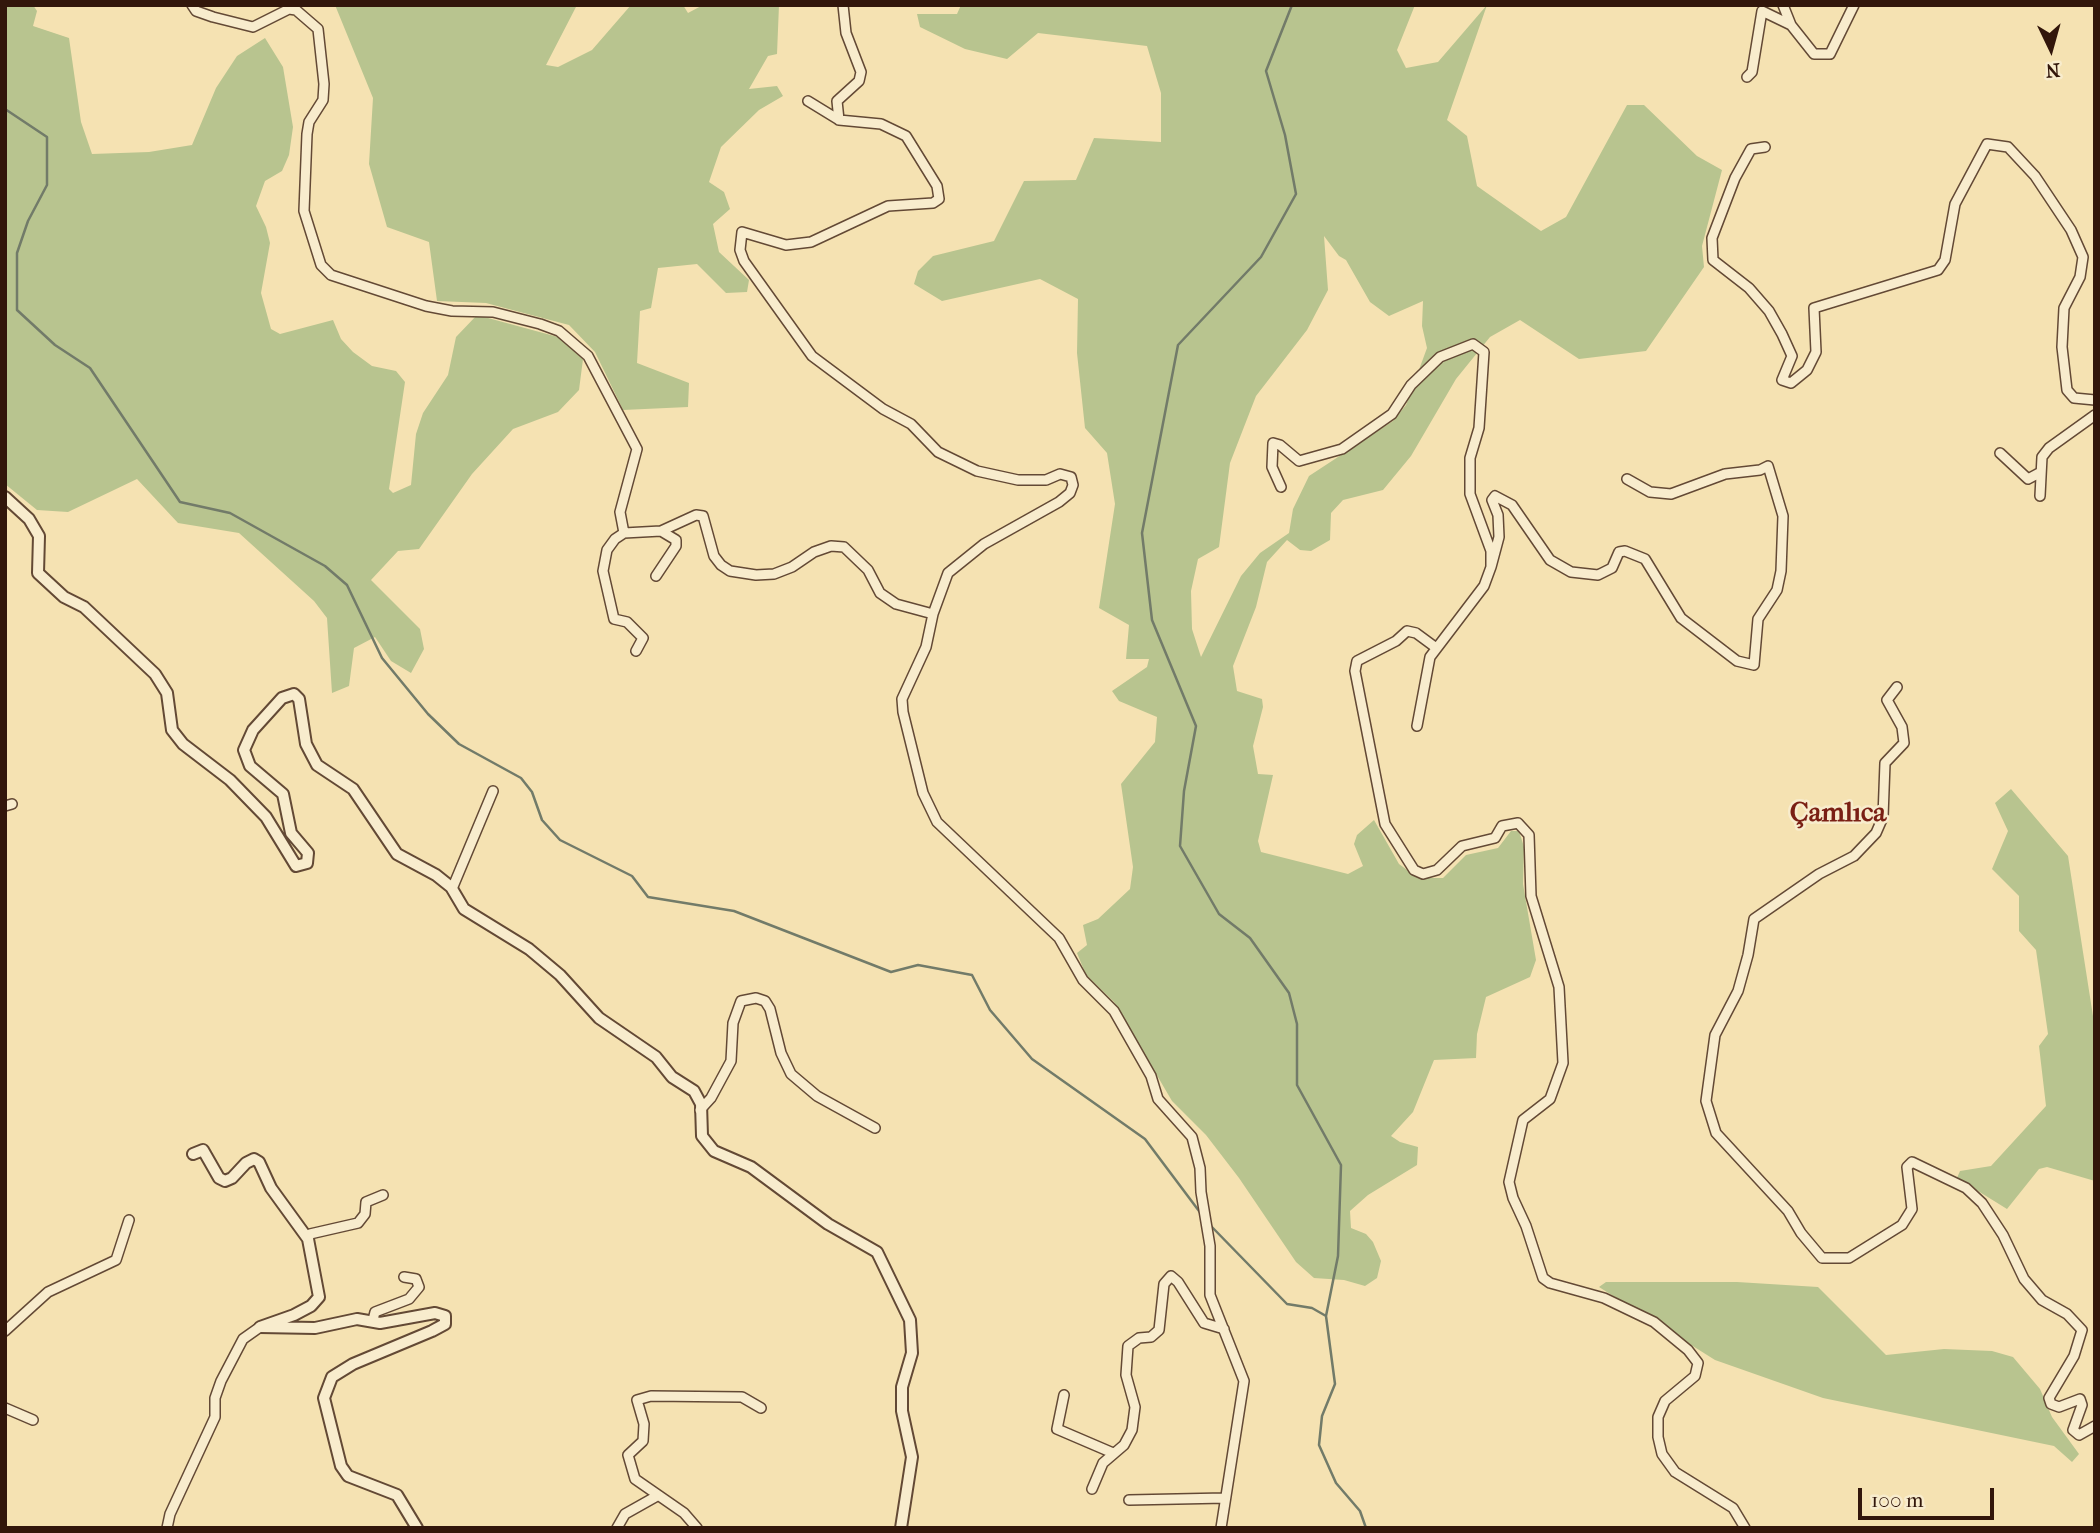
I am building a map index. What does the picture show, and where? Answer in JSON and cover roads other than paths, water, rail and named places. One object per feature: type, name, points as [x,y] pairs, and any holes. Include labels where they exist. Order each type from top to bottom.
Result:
[{"type":"street","points":[[192,5],[205,14],[253,27],[289,9],[296,10],[318,29],[324,84],[323,100],[309,121],[304,211],[321,265],[331,275],[426,306],[452,311],[493,312],[540,324],[559,331],[588,356],[637,449],[620,512],[624,533]]},
{"type":"street","points":[[839,120],[837,101],[859,81],[861,72],[846,33],[843,5]]},
{"type":"street","points":[[1783,5],[1791,25],[1814,54],[1830,54],[1854,5]]},
{"type":"street","points":[[1747,76],[1752,72],[1762,10],[1791,25]]},
{"type":"street","points":[[807,101],[839,120],[881,124],[906,136],[937,186],[939,199],[933,204],[888,206],[811,242],[786,245],[741,232],[740,250],[744,261],[812,356],[883,409],[911,424],[938,452],[977,471],[1027,481],[1046,480],[1060,474],[1071,477],[1073,485],[1070,494],[984,544],[948,573],[933,614],[926,647],[901,699],[922,793],[937,822],[1059,938],[1083,980],[1114,1011],[1151,1076],[1158,1099],[1192,1137],[1200,1168],[1210,1246],[1210,1295],[1244,1381],[1221,1528]]},
{"type":"street","points":[[1765,148],[1751,149],[1735,178],[1712,238],[1713,260],[1748,288],[1769,311],[1792,356],[1782,380],[1791,383],[1807,370],[1816,352],[1814,308],[1938,270],[1945,260],[1955,204],[1987,144],[2008,146],[2035,176],[2071,230],[2083,257],[2080,277],[2064,308],[2062,346],[2067,390],[2074,398],[2095,400]]},
{"type":"street","points":[[1281,486],[1272,467],[1273,443],[1280,445],[1299,461],[1342,449],[1392,414],[1410,385],[1440,357],[1473,344],[1484,352],[1484,362],[1479,428],[1469,458],[1470,494],[1491,551],[1491,567]]},
{"type":"street","points":[[2040,496],[2042,457],[2049,448],[2095,415]]},
{"type":"street","points":[[2000,453],[2028,479],[2041,472]]},
{"type":"street","points":[[1417,726],[1430,657],[1484,586],[1491,567],[1499,537],[1498,515],[1492,500],[1495,496],[1512,505],[1550,561],[1571,572],[1598,575],[1612,568],[1619,552],[1625,551],[1645,559],[1681,618],[1737,661],[1754,664],[1758,619],[1777,590],[1781,571],[1783,516],[1768,466],[1760,470],[1725,474],[1671,494],[1650,492],[1627,479]]},
{"type":"street","points":[[5,497],[29,519],[39,536],[38,573],[64,597],[84,607],[155,674],[167,693],[172,730],[183,744],[230,780],[266,817],[296,866],[307,863],[308,853],[291,833],[282,794],[250,766],[244,750],[253,730],[282,698],[294,694],[299,699],[306,744],[317,765],[353,789],[397,854],[436,874],[452,890],[464,909],[529,949],[560,975],[598,1018],[656,1057],[672,1077],[694,1091],[701,1104],[702,1136],[714,1150],[751,1167],[828,1224],[877,1252],[910,1320],[912,1342],[912,1353],[902,1387],[902,1411],[912,1457],[901,1528]]},
{"type":"street","points":[[636,651],[643,638],[627,622],[614,619],[604,585],[607,550],[614,539],[624,533],[661,531],[696,515],[703,516],[715,556],[721,565],[730,571],[757,575],[783,571],[831,545],[844,547],[868,570],[880,593],[896,604],[933,614]]},
{"type":"street","points":[[656,576],[676,546],[676,540],[661,531]]},
{"type":"street","points":[[1435,647],[1416,632],[1407,631],[1396,641],[1357,662],[1355,671],[1385,824],[1414,870],[1423,874],[1437,870],[1462,846],[1495,838],[1502,826],[1518,823],[1529,835],[1531,896],[1559,987],[1563,1063],[1550,1099],[1523,1119],[1509,1182],[1513,1198],[1526,1226],[1543,1278],[1550,1283],[1604,1298],[1654,1322],[1688,1350],[1698,1363],[1695,1376],[1665,1401],[1658,1417],[1662,1454],[1675,1472],[1733,1508],[1745,1528]]},
{"type":"street","points":[[1897,687],[1887,701],[1902,727],[1904,743],[1885,763],[1882,780],[1883,817],[1876,833],[1854,856],[1810,880],[1754,919],[1738,990],[1715,1035],[1706,1101],[1716,1133],[1788,1210],[1822,1258],[1849,1258],[1902,1225],[1912,1209],[1907,1167],[1912,1161],[1966,1188],[1982,1203],[2003,1235],[2024,1279],[2042,1300],[2067,1314],[2082,1330],[2074,1356],[2049,1398],[2051,1404],[2059,1406],[2080,1399],[2082,1405],[2073,1430],[2079,1435],[2095,1426]]},
{"type":"street","points":[[452,890],[493,791]]},
{"type":"street","points":[[700,1110],[711,1098],[730,1061],[733,1023],[741,1001],[756,998],[765,1001],[770,1009],[781,1053],[791,1074],[817,1096],[875,1128]]},
{"type":"street","points":[[167,1528],[170,1514],[215,1417],[215,1398],[221,1381],[243,1339],[260,1327],[312,1306],[320,1297],[308,1238],[271,1188],[259,1161],[254,1159],[246,1163],[232,1178],[225,1181],[219,1178],[204,1150],[193,1154]]},
{"type":"street","points":[[308,1238],[310,1234],[358,1223],[365,1214],[366,1202],[383,1195]]},
{"type":"street","points":[[5,1331],[48,1292],[116,1260],[129,1220]]},
{"type":"street","points":[[1092,1489],[1103,1463],[1124,1445],[1132,1430],[1135,1407],[1126,1375],[1128,1346],[1139,1338],[1151,1338],[1159,1330],[1164,1284],[1171,1276],[1178,1282],[1204,1323],[1224,1329]]},
{"type":"street","points":[[373,1320],[375,1312],[409,1299],[419,1287],[416,1279],[404,1277]]},
{"type":"street","points":[[260,1327],[315,1328],[357,1319],[392,1322],[435,1313],[445,1316],[445,1324],[353,1364],[332,1377],[324,1398],[341,1466],[348,1476],[397,1496],[417,1528]]},
{"type":"street","points":[[697,1528],[684,1513],[635,1479],[628,1455],[643,1441],[644,1424],[637,1400],[651,1395],[742,1397],[761,1408]]},
{"type":"street","points":[[1064,1395],[1057,1429],[1113,1453]]},
{"type":"street","points":[[5,1408],[33,1420]]},
{"type":"street","points":[[617,1528],[625,1514],[657,1496]]},
{"type":"street","points":[[1129,1500],[1225,1498]]},
{"type":"waterway","points":[[1292,5],[1266,71],[1285,135],[1296,194],[1261,257],[1178,345],[1142,533],[1152,620],[1196,726],[1184,791],[1180,846],[1219,914],[1250,938],[1289,993],[1297,1024],[1297,1085],[1341,1165],[1338,1256],[1326,1316]]},
{"type":"waterway","points":[[5,109],[47,137],[47,185],[28,221],[17,253],[17,310],[55,345],[90,368],[180,502],[230,513],[325,566],[347,585],[382,658],[428,714],[459,744],[521,778],[532,792],[542,820],[560,840],[632,876],[648,897],[734,911],[891,972],[918,965],[972,975],[990,1010],[1032,1059],[1145,1139],[1202,1215]]},
{"type":"waterway","points":[[1210,1225],[1287,1304],[1312,1308],[1326,1316],[1335,1384],[1322,1416],[1319,1445],[1336,1483],[1360,1511],[1366,1528]]},
{"type":"district","name":"Çamlıca","points":[[1838,814]]}]
